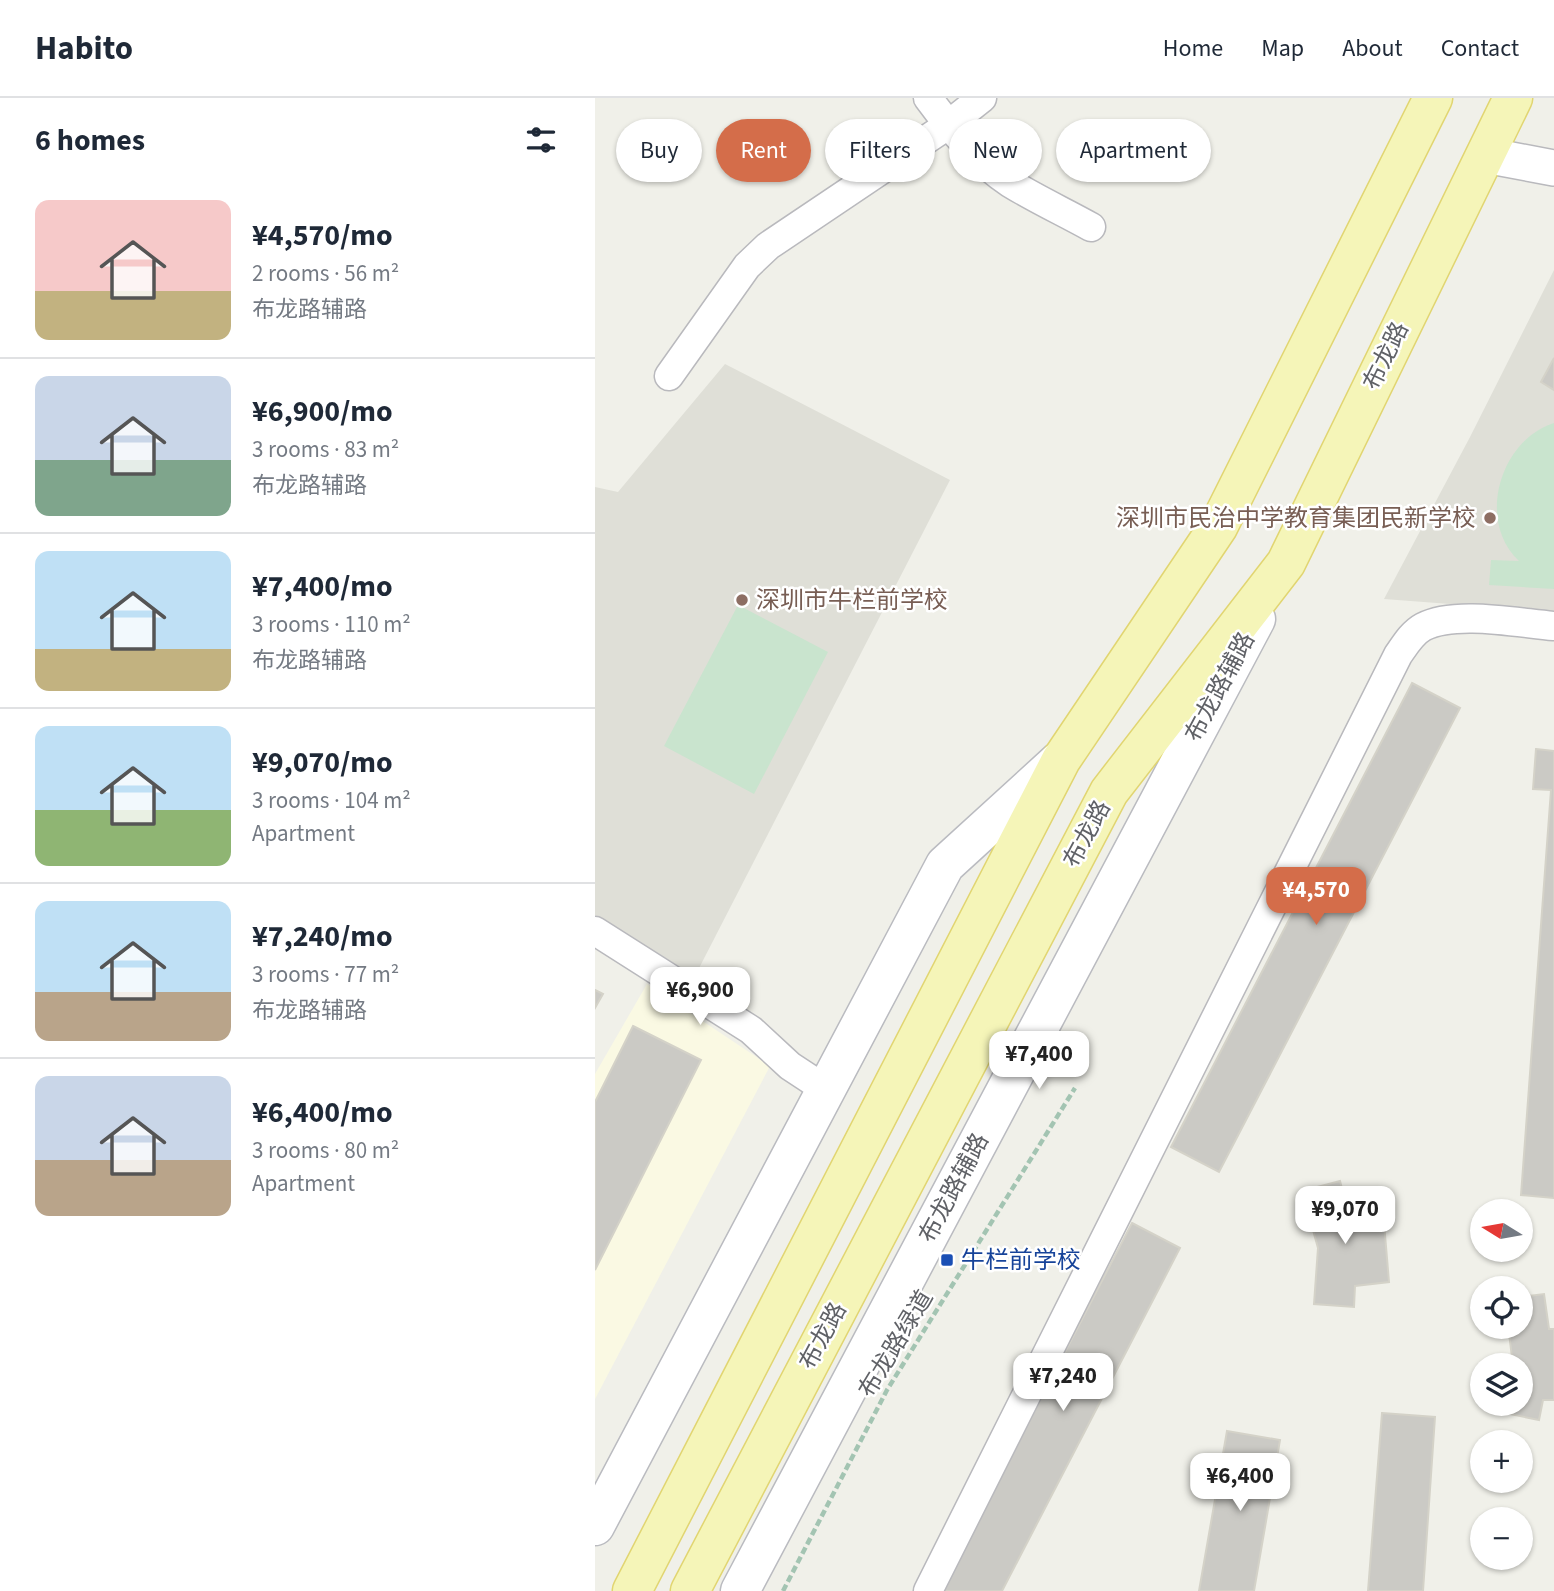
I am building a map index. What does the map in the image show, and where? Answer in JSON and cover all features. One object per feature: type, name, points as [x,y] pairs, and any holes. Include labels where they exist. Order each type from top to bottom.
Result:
[{"type":"main road","points":[[632,1591],[1061,760],[1217,527],[1433,98]]},
{"type":"main road","name":"布龙路","points":[[696,1580],[1109,792],[1286,563],[1513,98]]},
{"type":"main road","name":"布龙路辅路","points":[[740,1591],[1286,563]]},
{"type":"main road","points":[[595,1526],[945,864],[1061,760]]},
{"type":"street","points":[[928,98],[948,125],[988,165],[1010,182],[1091,227]]},
{"type":"street","points":[[669,376],[747,266],[768,246],[948,125],[982,98]]},
{"type":"street","points":[[1485,155],[1554,168]]},
{"type":"street","points":[[928,1591],[1398,655],[1408,640],[1421,628],[1454,617],[1554,626]]},
{"type":"street","points":[[595,932],[751,1030],[790,1066],[825,1089]]},
{"type":"path","name":"布龙路绿道","points":[[783,1591],[887,1390],[1075,1088]]},
{"type":"shaded area","name":"深圳市民治中学教育集团民新学校","points":[[1554,270],[1554,612],[1384,599],[1470,437]]},
{"type":"shaded area","name":"深圳市牛栏前学校","points":[[725,364],[950,480],[695,976],[595,915],[595,487],[618,492]]},
{"type":"shaded area","points":[[1554,423],[1554,589],[1489,585],[1491,560],[1519,561],[1506,544],[1499,525],[1497,504],[1500,483],[1520,446],[1535,432]]},
{"type":"shaded area","points":[[738,605],[828,652],[754,794],[664,746]]},
{"type":"shaded area","points":[[647,984],[770,1066],[595,1399],[595,1074]]},
{"type":"building","points":[[1554,358],[1554,390],[1541,382]]},
{"type":"building","points":[[1412,683],[1460,708],[1219,1172],[1171,1147]]},
{"type":"building","points":[[1536,749],[1554,751],[1554,1198],[1521,1195],[1551,790],[1533,789]]},
{"type":"building","points":[[595,990],[603,994],[595,1008]]},
{"type":"building","points":[[633,1026],[701,1060],[595,1270],[595,1102]]},
{"type":"building","points":[[1340,1181],[1349,1215],[1383,1211],[1389,1282],[1355,1286],[1354,1307],[1314,1304],[1318,1248],[1302,1191]]},
{"type":"building","points":[[1132,1223],[1180,1248],[1002,1591],[941,1591]]},
{"type":"building","points":[[1544,1294],[1549,1329],[1554,1329],[1554,1400],[1543,1400],[1539,1420],[1520,1416],[1533,1416],[1533,1353],[1511,1353],[1510,1339],[1533,1339],[1533,1295]]},
{"type":"building","points":[[1382,1413],[1435,1417],[1423,1591],[1368,1591]]},
{"type":"building","points":[[1227,1431],[1280,1440],[1254,1591],[1199,1591]]},
{"type":"place","name":"深圳市民治中学教育集团民新学校","points":[[1490,518]]},
{"type":"place","name":"深圳市牛栏前学校","points":[[742,600]]},
{"type":"place","name":"牛栏前学校","points":[[947,1260]]}]
